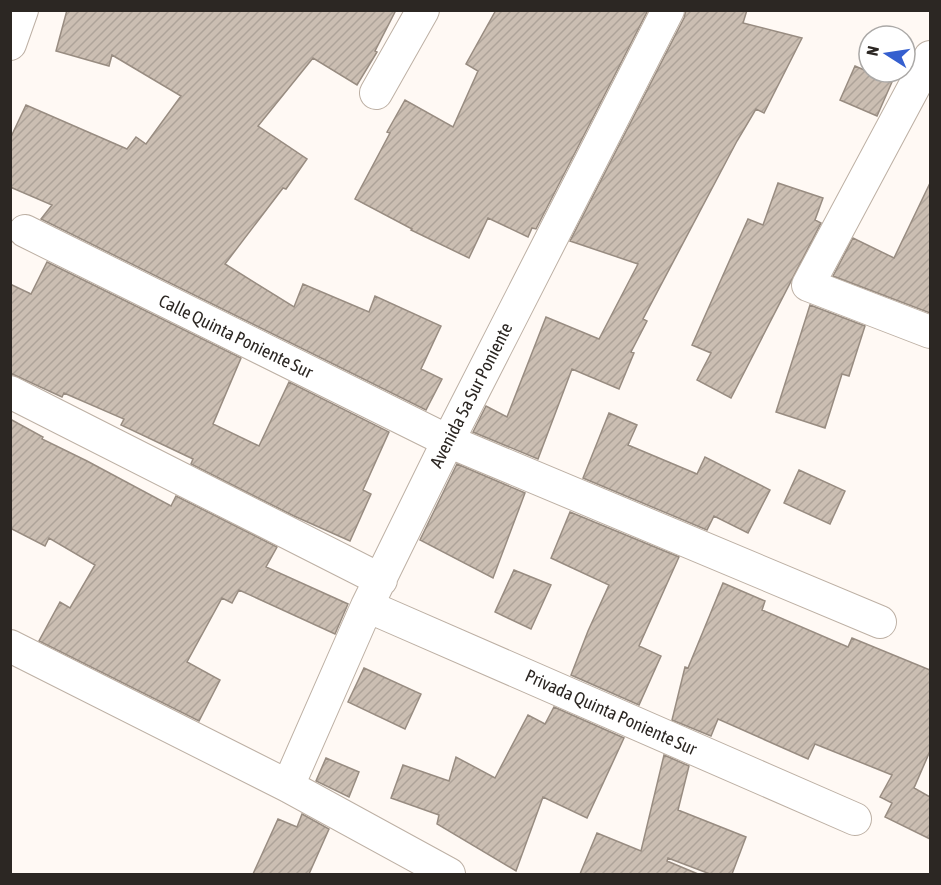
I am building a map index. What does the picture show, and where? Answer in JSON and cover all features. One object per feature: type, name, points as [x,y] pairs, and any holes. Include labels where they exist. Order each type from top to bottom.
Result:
[{"type":"street","points":[[10,44],[22,10]]},
{"type":"street","points":[[376,93],[423,10]]},
{"type":"street","name":"Avenida 5a Sur Poniente","points":[[288,786],[374,593],[448,441],[668,10]]},
{"type":"street","points":[[930,57],[808,285],[930,332]]},
{"type":"street","name":"Calle Quinta Poniente Sur","points":[[25,231],[448,441]]},
{"type":"street","points":[[10,392],[374,593]]},
{"type":"street","points":[[448,441],[880,622]]},
{"type":"street","name":"Privada Quinta Poniente Sur","points":[[374,593],[855,819]]},
{"type":"street","points":[[10,646],[288,786],[449,874]]},
{"type":"building","points":[[67,10],[396,10],[375,51],[377,52],[357,85],[313,58],[258,126],[307,159],[286,189],[283,188],[225,264],[294,307],[303,284],[369,312],[375,296],[441,326],[421,369],[442,379],[426,410],[41,219],[52,205],[10,187],[10,139],[26,105],[127,149],[136,137],[146,144],[181,96],[112,55],[109,66],[56,51]]},
{"type":"building","points":[[496,10],[648,10],[536,229],[532,228],[528,237],[488,218],[469,258],[355,199],[405,100],[453,127],[478,71],[466,64]]},
{"type":"building","points":[[686,10],[747,10],[743,23],[802,38],[764,113],[756,109],[737,141],[643,319],[647,321],[631,352],[634,353],[619,389],[572,369],[538,459],[473,432],[486,406],[507,417],[546,317],[599,339],[638,264],[570,241],[684,18]]},
{"type":"building","points":[[855,66],[857,67],[857,84],[891,84],[877,116],[840,100]]},
{"type":"building","points":[[778,183],[823,198],[815,220],[821,223],[731,398],[697,380],[711,353],[692,345],[748,219],[763,225]]},
{"type":"building","points":[[930,183],[930,313],[833,276],[853,238],[894,258]]},
{"type":"building","points":[[47,262],[241,358],[213,424],[259,446],[289,382],[389,432],[363,490],[371,494],[350,541],[294,516],[191,464],[193,459],[121,425],[124,419],[64,393],[62,397],[10,373],[10,284],[31,294]]},
{"type":"building","points":[[810,305],[865,326],[849,376],[842,374],[825,428],[776,412]]},
{"type":"building","points":[[609,413],[637,425],[628,445],[697,474],[705,457],[770,490],[748,533],[714,516],[707,530],[583,478]]},
{"type":"building","points":[[10,419],[43,437],[42,439],[171,506],[176,496],[277,547],[266,567],[348,604],[335,634],[239,590],[232,603],[222,598],[187,662],[220,680],[199,721],[39,641],[60,602],[70,608],[95,565],[49,538],[45,546],[10,528]]},
{"type":"building","points":[[457,464],[525,493],[493,578],[420,540]]},
{"type":"building","points":[[799,470],[845,491],[830,524],[784,503]]},
{"type":"building","points":[[570,512],[679,557],[639,646],[661,656],[639,705],[571,675],[609,585],[551,558]]},
{"type":"building","points":[[514,570],[551,585],[531,629],[495,612]]},
{"type":"building","points":[[723,583],[765,601],[762,610],[848,647],[852,638],[930,670],[930,751],[914,788],[930,797],[930,839],[885,817],[892,803],[880,797],[892,775],[815,744],[808,759],[718,719],[711,736],[672,720],[685,667],[688,668]]},
{"type":"building","points":[[364,668],[421,694],[405,729],[348,702]]},
{"type":"building","points":[[554,707],[624,738],[587,818],[543,797],[516,871],[437,824],[439,815],[391,798],[403,765],[449,781],[456,757],[495,778],[528,715],[545,724]]},
{"type":"building","points":[[664,755],[689,766],[678,810],[746,837],[732,874],[710,874],[668,858],[667,861],[698,874],[580,874],[597,833],[641,851]]},
{"type":"building","points":[[326,758],[359,772],[349,797],[316,781]]},
{"type":"building","points":[[302,814],[329,829],[309,874],[253,874],[278,819],[297,827]]}]
